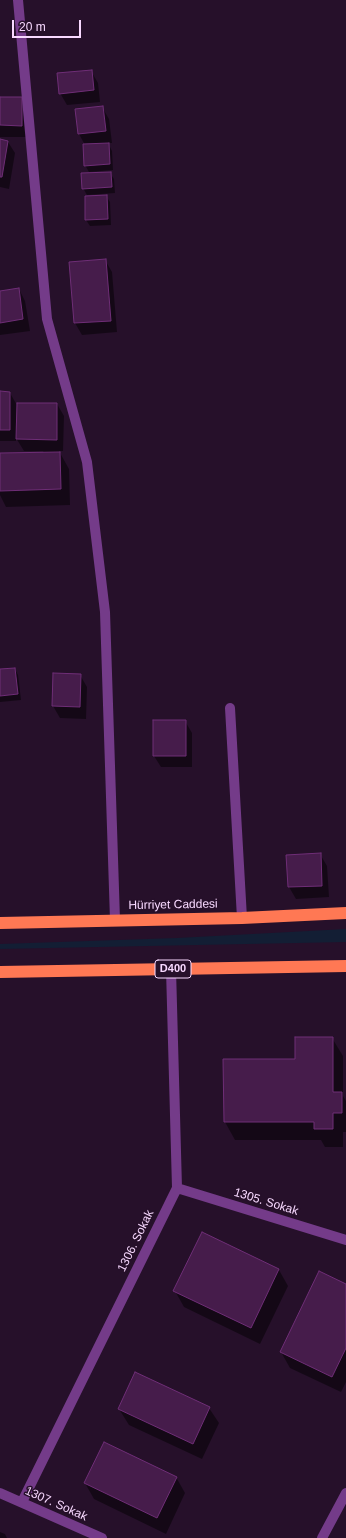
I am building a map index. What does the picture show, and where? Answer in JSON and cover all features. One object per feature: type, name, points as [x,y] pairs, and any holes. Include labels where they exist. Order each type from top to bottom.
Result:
[{"type":"highway","name":"Hürriyet Caddesi","points":[[0,923],[242,918],[346,914]]},
{"type":"highway","name":"D400","points":[[0,972],[346,966]]},
{"type":"street","points":[[18,0],[47,319],[87,462],[105,612],[115,920]]},
{"type":"street","points":[[230,708],[242,918]]},
{"type":"street","name":"1306. Sokak","points":[[22,1502],[178,1188],[171,969]]},
{"type":"street","name":"1305. Sokak","points":[[178,1188],[346,1240]]},
{"type":"street","name":"1307. Sokak","points":[[0,1493],[102,1538]]},
{"type":"street","points":[[322,1538],[346,1493]]},
{"type":"shaded area","points":[[346,929],[346,942],[0,949],[0,944],[177,938]]},
{"type":"building","points":[[92,70],[94,90],[59,94],[57,73]]},
{"type":"building","points":[[0,97],[22,97],[22,126],[0,125]]},
{"type":"building","points":[[103,106],[106,131],[78,134],[75,109]]},
{"type":"building","points":[[0,139],[8,141],[2,177],[0,177]]},
{"type":"building","points":[[109,143],[110,164],[84,166],[83,144]]},
{"type":"building","points":[[111,172],[112,187],[82,189],[81,173]]},
{"type":"building","points":[[107,195],[108,219],[85,220],[85,196]]},
{"type":"building","points":[[106,259],[111,321],[74,323],[69,262]]},
{"type":"building","points":[[19,288],[23,319],[0,323],[0,291]]},
{"type":"building","points":[[0,391],[10,392],[10,430],[0,430]]},
{"type":"building","points":[[17,403],[57,403],[57,440],[16,439]]},
{"type":"building","points":[[60,452],[61,489],[0,491],[0,453]]},
{"type":"building","points":[[15,668],[18,694],[0,696],[0,669]]},
{"type":"building","points":[[53,673],[81,674],[80,707],[52,706]]},
{"type":"building","points":[[153,720],[186,720],[186,756],[153,756]]},
{"type":"building","points":[[321,853],[322,886],[288,887],[286,855]]},
{"type":"building","points":[[295,1037],[333,1037],[333,1092],[342,1092],[342,1113],[333,1113],[333,1129],[314,1129],[314,1122],[224,1122],[223,1059],[295,1059]]},
{"type":"building","points":[[202,1232],[279,1269],[251,1328],[173,1291]]},
{"type":"building","points":[[319,1271],[346,1284],[346,1348],[332,1377],[280,1352]]},
{"type":"building","points":[[135,1372],[210,1407],[193,1444],[118,1409]]},
{"type":"building","points":[[104,1442],[177,1477],[157,1518],[84,1483]]}]
